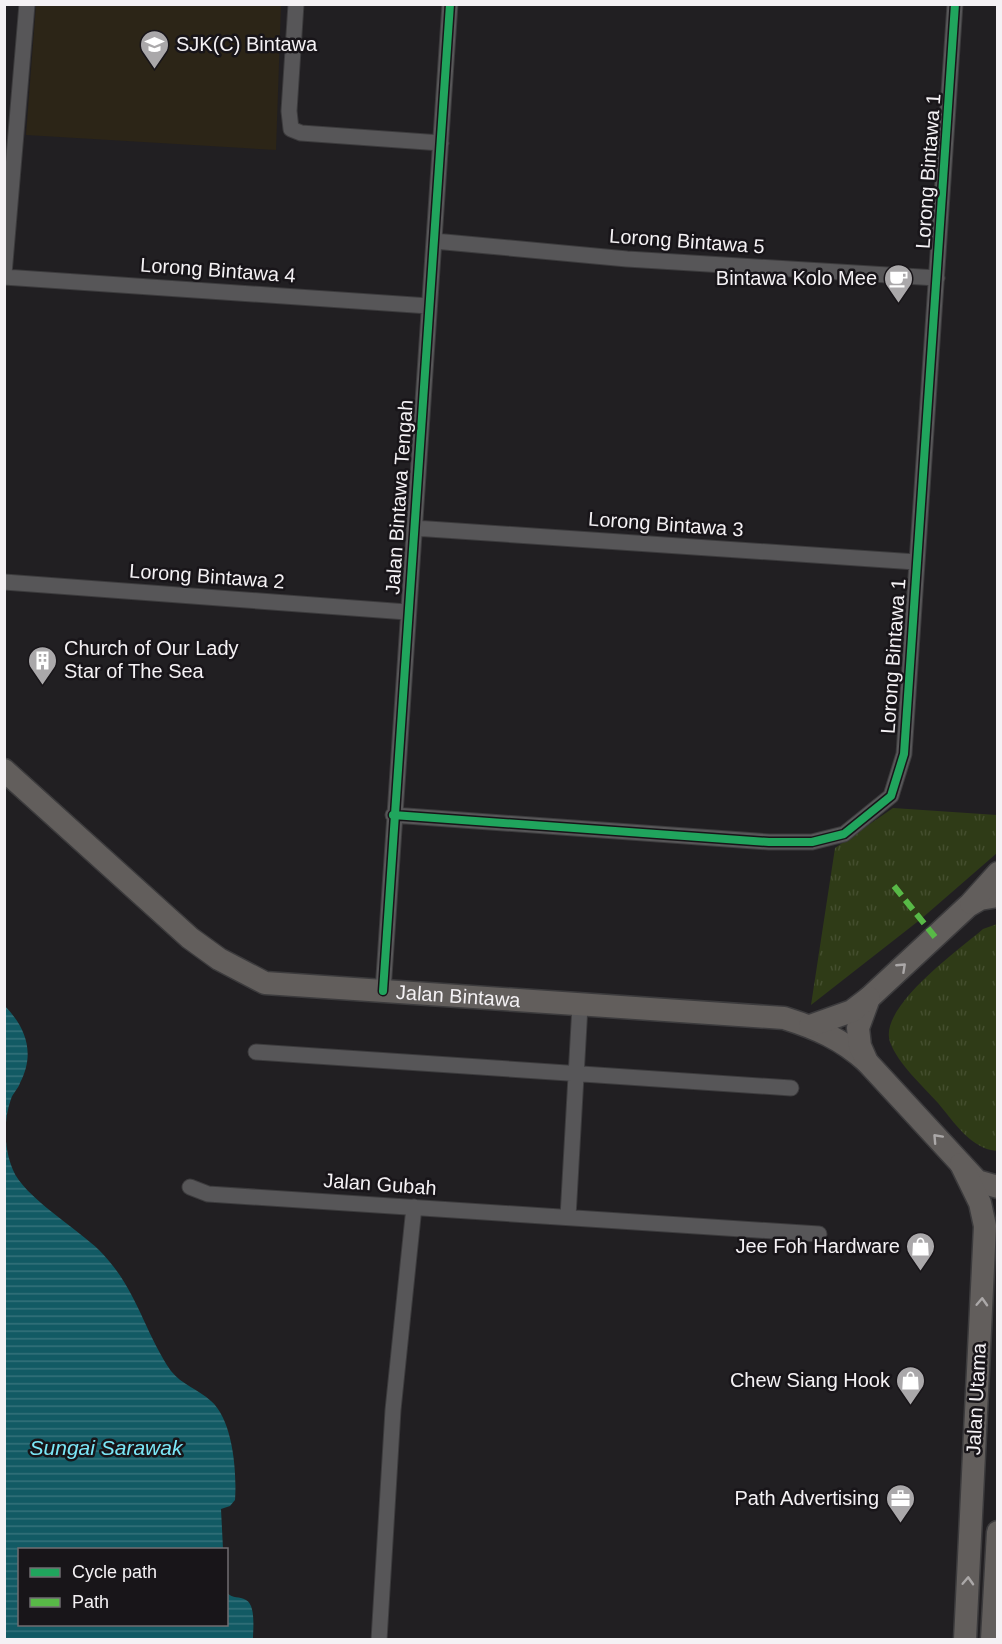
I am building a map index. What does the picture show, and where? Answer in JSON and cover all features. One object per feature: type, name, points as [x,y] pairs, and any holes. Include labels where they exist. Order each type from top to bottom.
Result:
[{"type":"street","points":[[4,276],[27,4]]},
{"type":"street","points":[[296,4],[289,111],[291,129],[301,133],[441,143]]},
{"type":"street","name":"Jalan Bintawa Tengah","points":[[383,991],[393,815],[450,4]]},
{"type":"street","name":"Lorong Bintawa 1","points":[[393,815],[769,842],[813,842],[844,834],[891,796],[904,754],[955,4]]},
{"type":"street","name":"Lorong Bintawa 5","points":[[434,241],[627,259],[937,278]]},
{"type":"street","name":"Lorong Bintawa 4","points":[[4,276],[429,306]]},
{"type":"street","name":"Lorong Bintawa 3","points":[[414,528],[916,562]]},
{"type":"street","name":"Lorong Bintawa 2","points":[[4,582],[407,612]]},
{"type":"street","name":"Jalan Bintawa","points":[[4,770],[190,938],[219,959],[265,983],[784,1018],[810,1026],[840,1040],[867,1062],[961,1164]]},
{"type":"street","points":[[810,1026],[852,1011],[869,998],[968,906],[998,873]]},
{"type":"street","points":[[968,906],[980,899],[998,896]]},
{"type":"street","points":[[867,1062],[860,1046],[858,1028],[869,998]]},
{"type":"street","points":[[568,1217],[574,1074],[580,1006]]},
{"type":"street","points":[[256,1052],[791,1088]]},
{"type":"street","points":[[961,1164],[977,1181],[998,1187]]},
{"type":"street","name":"Jalan Utama","points":[[961,1164],[980,1203],[985,1226],[965,1640]]},
{"type":"street","name":"Jalan Gubah","points":[[190,1187],[208,1194],[819,1234]]},
{"type":"street","points":[[379,1640],[393,1410],[414,1207]]},
{"type":"street","points":[[992,1640],[998,1532]]},
{"type":"shaded area","name":"SJK(C) Bintawa","points":[[36,5],[281,5],[276,150],[26,135]]},
{"type":"green space","points":[[893,808],[997,815],[997,853],[921,919],[811,1005],[835,848]]},
{"type":"green space","points":[[998,924],[997,1151],[971,1140],[911,1074],[890,1042],[890,1028],[896,1013],[923,980],[983,929]]},
{"type":"water","name":"Sungai Sarawak","points":[[5,1006],[19,1024],[28,1052],[25,1072],[8,1108],[6,1144],[13,1170],[28,1191],[90,1242],[112,1264],[131,1294],[161,1356],[171,1371],[211,1401],[218,1410],[229,1433],[235,1475],[235,1500],[230,1506],[221,1509],[223,1548],[18,1548],[18,1626],[228,1626],[228,1594],[249,1603],[253,1618],[253,1639],[5,1639]]},
{"type":"marked path","points":[[894,886],[935,937]]},
{"type":"cycle path","points":[[383,991],[450,4]]},
{"type":"cycle path","points":[[393,815],[769,842],[812,842],[844,834],[891,796],[904,754],[955,4]]},
{"type":"place","name":"SJK(C) Bintawa","points":[[155,70]]},
{"type":"place","name":"Bintawa Kolo Mee","points":[[898,304]]},
{"type":"place","name":"Church of Our Lady Star of The Sea","points":[[43,686]]},
{"type":"place","name":"Jee Foh Hardware","points":[[921,1272]]},
{"type":"place","name":"Chew Siang Hook","points":[[911,1406]]},
{"type":"place","name":"Path Advertising","points":[[900,1524]]}]
